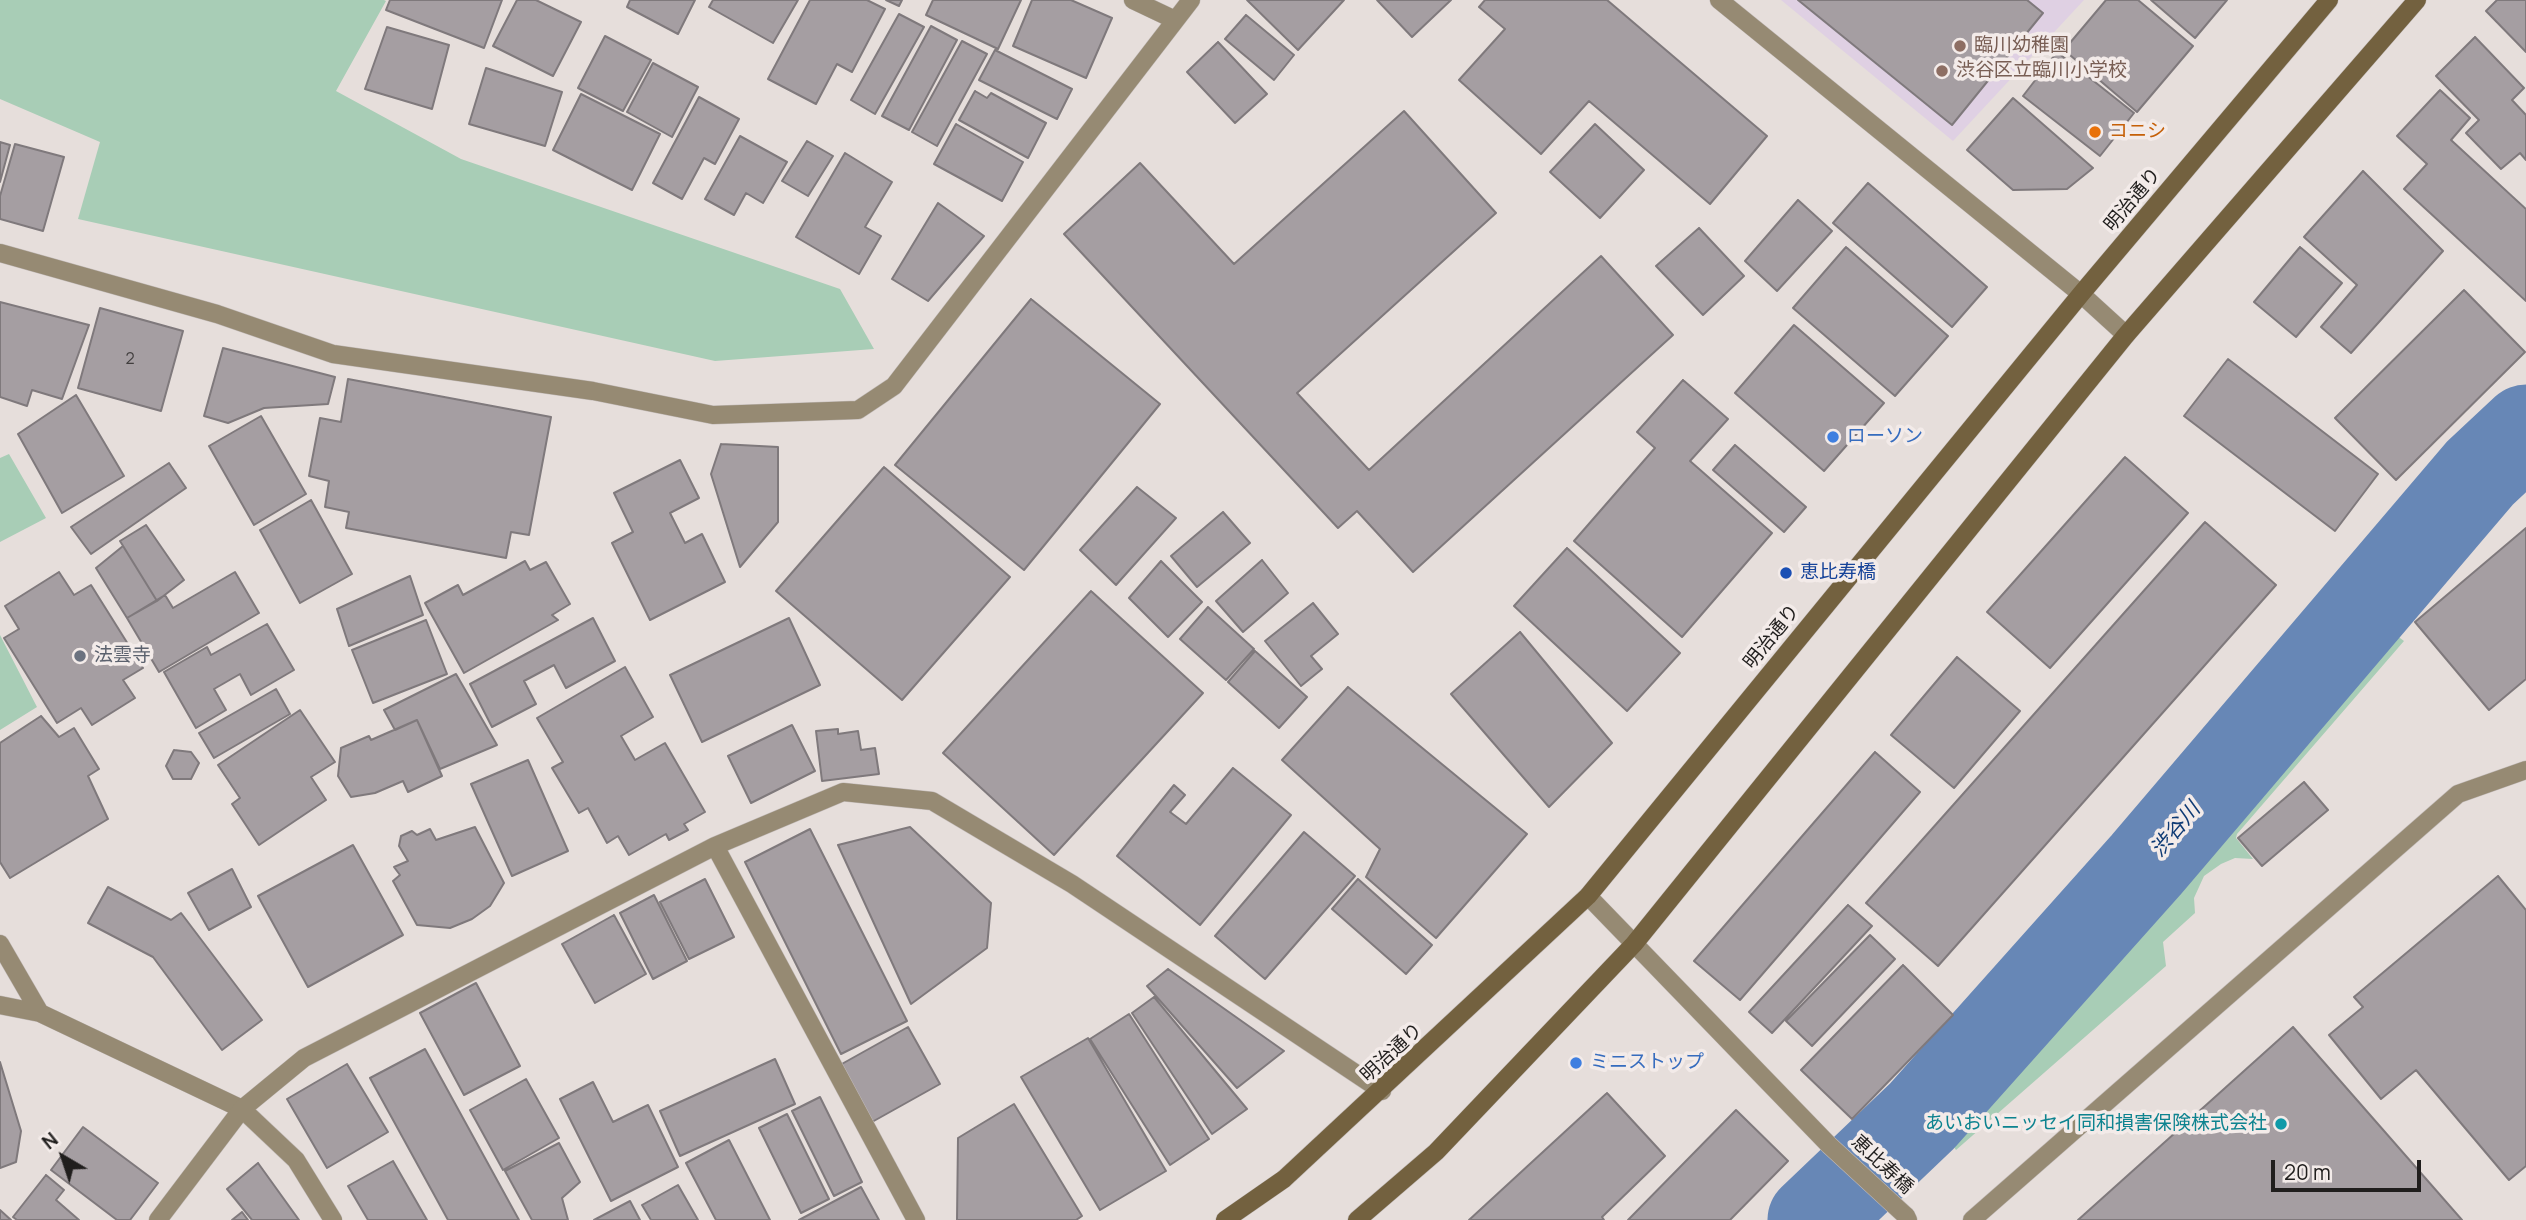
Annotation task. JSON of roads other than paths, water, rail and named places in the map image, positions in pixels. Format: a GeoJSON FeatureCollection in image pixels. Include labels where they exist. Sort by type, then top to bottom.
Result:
{"type":"FeatureCollection","features":[{"type":"Feature","properties":{"kind":"main road","name":"明治通り"},"geometry":{"type":"LineString","coordinates":[[1225,1220],[1284,1179],[1382,1091],[1588,896],[2081,294],[2329,0]]}},
{"type":"Feature","properties":{"kind":"main road"},"geometry":{"type":"LineString","coordinates":[[1357,1220],[1436,1152],[1634,944],[2126,335],[2417,0]]}},
{"type":"Feature","properties":{"kind":"street"},"geometry":{"type":"LineString","coordinates":[[1133,0],[1173,19]]}},
{"type":"Feature","properties":{"kind":"street"},"geometry":{"type":"LineString","coordinates":[[0,253],[217,314],[333,354],[593,391],[713,415],[858,410],[894,386],[1173,19],[1191,0]]}},
{"type":"Feature","properties":{"kind":"street"},"geometry":{"type":"LineString","coordinates":[[1719,0],[2081,294],[2126,335]]}},
{"type":"Feature","properties":{"kind":"street"},"geometry":{"type":"LineString","coordinates":[[1972,1220],[2458,794],[2526,770]]}},
{"type":"Feature","properties":{"kind":"street"},"geometry":{"type":"LineString","coordinates":[[158,1220],[242,1109],[304,1058],[715,846],[843,792],[932,801],[1072,884],[1382,1091]]}},
{"type":"Feature","properties":{"kind":"street"},"geometry":{"type":"LineString","coordinates":[[715,846],[916,1220]]}},
{"type":"Feature","properties":{"kind":"street","name":"恵比寿橋"},"geometry":{"type":"LineString","coordinates":[[1588,896],[1829,1145],[1907,1218]]}},
{"type":"Feature","properties":{"kind":"street"},"geometry":{"type":"LineString","coordinates":[[0,944],[40,1013]]}},
{"type":"Feature","properties":{"kind":"street"},"geometry":{"type":"LineString","coordinates":[[0,1005],[40,1013],[242,1109],[296,1160],[333,1220]]}},
{"type":"Feature","properties":{"kind":"waterway","name":"渋谷川"},"geometry":{"type":"LineString","coordinates":[[1813,1220],[1922,1116],[2146,865],[2480,473],[2526,430]]}},
{"type":"Feature","properties":{"kind":"place","name":"臨川幼稚園"},"geometry":{"type":"Point","coordinates":[1960,46]}},
{"type":"Feature","properties":{"kind":"place","name":"渋谷区立臨川小学校"},"geometry":{"type":"Point","coordinates":[1942,71]}},
{"type":"Feature","properties":{"kind":"place","name":"コニシ"},"geometry":{"type":"Point","coordinates":[2095,132]}},
{"type":"Feature","properties":{"kind":"place","name":"ローソン"},"geometry":{"type":"Point","coordinates":[1833,437]}},
{"type":"Feature","properties":{"kind":"place","name":"恵比寿橋"},"geometry":{"type":"Point","coordinates":[1786,573]}},
{"type":"Feature","properties":{"kind":"place","name":"法雲寺"},"geometry":{"type":"Point","coordinates":[80,656]}},
{"type":"Feature","properties":{"kind":"place","name":"ミニストップ"},"geometry":{"type":"Point","coordinates":[1576,1063]}},
{"type":"Feature","properties":{"kind":"place","name":"あいおいニッセイ同和損害保険株式会社"},"geometry":{"type":"Point","coordinates":[2281,1124]}}]}
